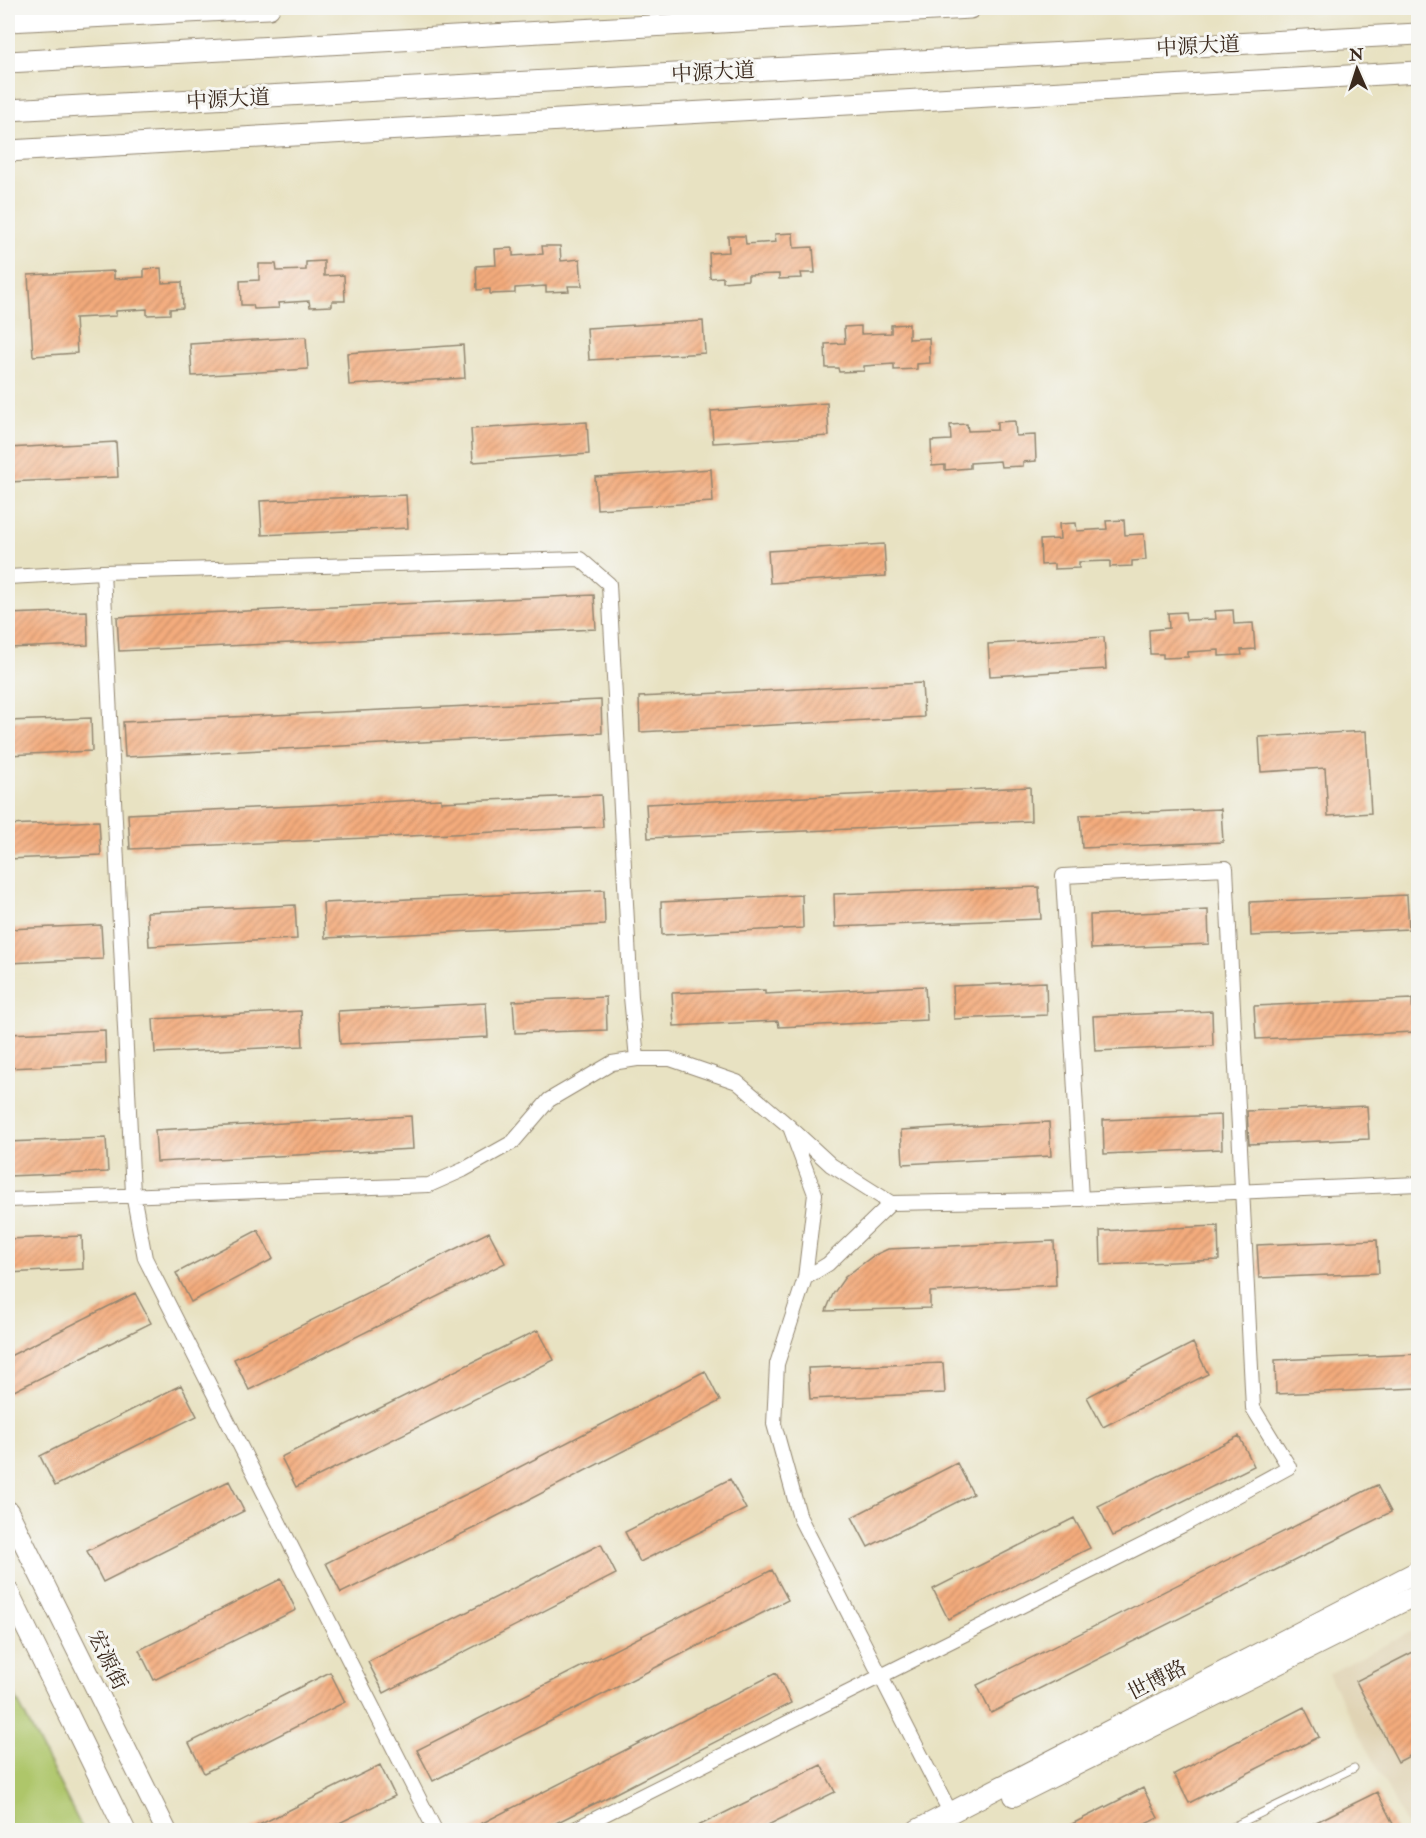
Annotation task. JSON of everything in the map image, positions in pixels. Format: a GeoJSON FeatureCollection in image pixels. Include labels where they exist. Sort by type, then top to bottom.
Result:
{"type":"FeatureCollection","features":[{"type":"Feature","properties":{"kind":"main road"},"geometry":{"type":"LineString","coordinates":[[8,21],[269,8]]}},
{"type":"Feature","properties":{"kind":"main road"},"geometry":{"type":"LineString","coordinates":[[8,62],[970,8]]}},
{"type":"Feature","properties":{"kind":"main road","name":"中源大道"},"geometry":{"type":"LineString","coordinates":[[8,110],[1419,34]]}},
{"type":"Feature","properties":{"kind":"main road"},"geometry":{"type":"LineString","coordinates":[[8,151],[1419,72]]}},
{"type":"Feature","properties":{"kind":"main road","name":"宏源街"},"geometry":{"type":"LineString","coordinates":[[8,1511],[166,1830]]}},
{"type":"Feature","properties":{"kind":"main road","name":"世博路"},"geometry":{"type":"LineString","coordinates":[[947,1822],[1419,1571]]}},
{"type":"Feature","properties":{"kind":"main road"},"geometry":{"type":"LineString","coordinates":[[8,1591],[125,1830]]}},
{"type":"Feature","properties":{"kind":"main road","name":"世博路"},"geometry":{"type":"LineString","coordinates":[[917,1830],[947,1822],[1419,1594]]}},
{"type":"Feature","properties":{"kind":"street"},"geometry":{"type":"LineString","coordinates":[[8,577],[103,572],[580,559],[609,584],[630,985],[637,1059]]}},
{"type":"Feature","properties":{"kind":"street"},"geometry":{"type":"LineString","coordinates":[[103,572],[133,1194],[145,1258],[435,1830]]}},
{"type":"Feature","properties":{"kind":"street"},"geometry":{"type":"LineString","coordinates":[[573,1830],[1185,1524],[1288,1467],[1253,1408],[1240,1191],[1226,868],[1063,876],[1082,1199]]}},
{"type":"Feature","properties":{"kind":"street"},"geometry":{"type":"LineString","coordinates":[[8,1200],[429,1185],[464,1170],[513,1142],[549,1100],[612,1063],[637,1059],[670,1059],[737,1083],[831,1165],[891,1203],[1082,1199],[1419,1184]]}},
{"type":"Feature","properties":{"kind":"street"},"geometry":{"type":"LineString","coordinates":[[790,1127],[815,1194],[805,1278],[777,1365],[774,1424],[800,1518],[882,1675],[947,1822]]}},
{"type":"Feature","properties":{"kind":"street"},"geometry":{"type":"LineString","coordinates":[[805,1278],[828,1264],[891,1203]]}},
{"type":"Feature","properties":{"kind":"lane"},"geometry":{"type":"LineString","coordinates":[[1226,1830],[1354,1768]]}},
{"type":"Feature","properties":{"kind":"shaded area"},"geometry":{"type":"Polygon","coordinates":[[[1418,1628],[1418,1830],[1409,1830],[1328,1674],[1418,1628]]]}},
{"type":"Feature","properties":{"kind":"green space"},"geometry":{"type":"Polygon","coordinates":[[[8,1682],[83,1830],[8,1830],[8,1682]]]}},
{"type":"Feature","properties":{"kind":"building"},"geometry":{"type":"Polygon","coordinates":[[[793,233],[794,248],[813,247],[815,273],[801,273],[802,278],[779,279],[779,274],[748,275],[748,280],[723,282],[723,277],[710,278],[709,253],[729,252],[728,236],[745,236],[746,244],[776,242],[775,234],[793,233]]]}},
{"type":"Feature","properties":{"kind":"building"},"geometry":{"type":"Polygon","coordinates":[[[542,246],[560,246],[561,261],[580,259],[582,286],[568,286],[569,291],[546,292],[546,286],[515,288],[515,293],[490,294],[490,289],[477,290],[476,266],[496,265],[495,249],[513,248],[513,256],[543,254],[542,246]]]}},
{"type":"Feature","properties":{"kind":"building"},"geometry":{"type":"Polygon","coordinates":[[[324,261],[324,276],[344,275],[345,301],[332,301],[332,306],[310,307],[309,301],[278,303],[279,308],[254,309],[253,305],[241,305],[240,281],[259,280],[259,264],[276,264],[277,271],[306,270],[306,262],[324,261]]]}},
{"type":"Feature","properties":{"kind":"building"},"geometry":{"type":"Polygon","coordinates":[[[161,268],[162,283],[182,282],[183,308],[170,309],[170,314],[147,315],[147,309],[116,311],[116,316],[75,318],[77,353],[33,356],[28,275],[114,271],[114,279],[144,277],[144,269],[161,268]]]}},
{"type":"Feature","properties":{"kind":"building"},"geometry":{"type":"Polygon","coordinates":[[[703,321],[705,353],[589,360],[587,328],[703,321]]]}},
{"type":"Feature","properties":{"kind":"building"},"geometry":{"type":"Polygon","coordinates":[[[909,324],[909,339],[929,338],[930,363],[917,364],[917,369],[894,370],[894,364],[864,366],[864,371],[839,372],[838,368],[826,368],[825,344],[845,343],[844,327],[861,326],[861,334],[891,333],[891,325],[909,324]]]}},
{"type":"Feature","properties":{"kind":"building"},"geometry":{"type":"Polygon","coordinates":[[[306,337],[308,369],[192,376],[190,344],[306,337]]]}},
{"type":"Feature","properties":{"kind":"building"},"geometry":{"type":"Polygon","coordinates":[[[463,345],[465,378],[349,385],[347,353],[463,345]]]}},
{"type":"Feature","properties":{"kind":"building"},"geometry":{"type":"Polygon","coordinates":[[[827,403],[829,436],[713,443],[711,411],[827,403]]]}},
{"type":"Feature","properties":{"kind":"building"},"geometry":{"type":"Polygon","coordinates":[[[1015,421],[1016,436],[1035,435],[1036,461],[1023,462],[1023,466],[1001,467],[1000,461],[970,463],[970,468],[945,470],[945,465],[932,466],[931,441],[951,440],[950,425],[967,424],[968,431],[997,430],[997,422],[1015,421]]]}},
{"type":"Feature","properties":{"kind":"building"},"geometry":{"type":"Polygon","coordinates":[[[587,422],[589,454],[473,462],[471,429],[587,422]]]}},
{"type":"Feature","properties":{"kind":"building"},"geometry":{"type":"Polygon","coordinates":[[[116,442],[118,477],[8,482],[8,448],[116,442]]]}},
{"type":"Feature","properties":{"kind":"building"},"geometry":{"type":"Polygon","coordinates":[[[711,469],[713,502],[597,509],[595,477],[711,469]]]}},
{"type":"Feature","properties":{"kind":"building"},"geometry":{"type":"Polygon","coordinates":[[[406,495],[408,528],[262,535],[260,501],[406,495]]]}},
{"type":"Feature","properties":{"kind":"building"},"geometry":{"type":"Polygon","coordinates":[[[1124,520],[1125,535],[1144,534],[1146,560],[1132,561],[1132,566],[1110,567],[1110,561],[1079,562],[1079,568],[1054,569],[1054,564],[1041,565],[1040,540],[1060,539],[1059,524],[1076,523],[1077,531],[1107,529],[1106,521],[1124,520]]]}},
{"type":"Feature","properties":{"kind":"building"},"geometry":{"type":"Polygon","coordinates":[[[884,544],[886,576],[770,583],[768,551],[884,544]]]}},
{"type":"Feature","properties":{"kind":"building"},"geometry":{"type":"Polygon","coordinates":[[[594,595],[596,629],[119,651],[117,617],[594,595]]]}},
{"type":"Feature","properties":{"kind":"building"},"geometry":{"type":"Polygon","coordinates":[[[1233,610],[1234,624],[1253,623],[1255,649],[1241,650],[1242,655],[1219,656],[1219,650],[1188,652],[1188,657],[1163,658],[1163,654],[1150,654],[1149,630],[1169,628],[1168,613],[1185,612],[1186,620],[1216,619],[1215,611],[1233,610]]]}},
{"type":"Feature","properties":{"kind":"building"},"geometry":{"type":"Polygon","coordinates":[[[87,611],[88,645],[8,648],[8,614],[87,611]]]}},
{"type":"Feature","properties":{"kind":"building"},"geometry":{"type":"Polygon","coordinates":[[[1104,637],[1106,669],[990,676],[988,644],[1104,637]]]}},
{"type":"Feature","properties":{"kind":"building"},"geometry":{"type":"Polygon","coordinates":[[[922,683],[924,717],[640,732],[639,697],[922,683]]]}},
{"type":"Feature","properties":{"kind":"building"},"geometry":{"type":"Polygon","coordinates":[[[601,700],[602,733],[125,757],[123,722],[601,700]]]}},
{"type":"Feature","properties":{"kind":"building"},"geometry":{"type":"Polygon","coordinates":[[[91,718],[92,751],[8,755],[8,721],[91,718]]]}},
{"type":"Feature","properties":{"kind":"building"},"geometry":{"type":"Polygon","coordinates":[[[1366,731],[1371,813],[1328,816],[1325,768],[1261,772],[1259,737],[1366,731]]]}},
{"type":"Feature","properties":{"kind":"building"},"geometry":{"type":"Polygon","coordinates":[[[1030,787],[1031,821],[648,838],[646,804],[1030,787]]]}},
{"type":"Feature","properties":{"kind":"building"},"geometry":{"type":"Polygon","coordinates":[[[601,795],[603,827],[130,849],[128,814],[441,799],[441,802],[601,795]]]}},
{"type":"Feature","properties":{"kind":"building"},"geometry":{"type":"Polygon","coordinates":[[[1221,809],[1223,842],[1082,848],[1080,815],[1221,809]]]}},
{"type":"Feature","properties":{"kind":"building"},"geometry":{"type":"Polygon","coordinates":[[[99,821],[101,855],[8,859],[8,825],[99,821]]]}},
{"type":"Feature","properties":{"kind":"building"},"geometry":{"type":"Polygon","coordinates":[[[1039,887],[1041,919],[835,927],[834,894],[1039,887]]]}},
{"type":"Feature","properties":{"kind":"building"},"geometry":{"type":"Polygon","coordinates":[[[604,890],[605,925],[325,938],[323,903],[604,890]]]}},
{"type":"Feature","properties":{"kind":"building"},"geometry":{"type":"Polygon","coordinates":[[[802,895],[803,928],[662,935],[661,902],[802,895]]]}},
{"type":"Feature","properties":{"kind":"building"},"geometry":{"type":"Polygon","coordinates":[[[1407,895],[1409,929],[1251,936],[1250,902],[1407,895]]]}},
{"type":"Feature","properties":{"kind":"building"},"geometry":{"type":"Polygon","coordinates":[[[295,905],[297,939],[149,946],[147,912],[295,905]]]}},
{"type":"Feature","properties":{"kind":"building"},"geometry":{"type":"Polygon","coordinates":[[[1208,910],[1209,944],[1091,949],[1090,915],[1208,910]]]}},
{"type":"Feature","properties":{"kind":"building"},"geometry":{"type":"Polygon","coordinates":[[[101,925],[103,959],[8,963],[8,929],[101,925]]]}},
{"type":"Feature","properties":{"kind":"building"},"geometry":{"type":"Polygon","coordinates":[[[1046,982],[1047,1015],[954,1019],[953,986],[1046,982]]]}},
{"type":"Feature","properties":{"kind":"building"},"geometry":{"type":"Polygon","coordinates":[[[925,986],[927,1020],[779,1027],[778,1021],[674,1026],[672,993],[765,990],[765,994],[925,986]]]}},
{"type":"Feature","properties":{"kind":"building"},"geometry":{"type":"Polygon","coordinates":[[[606,997],[607,1030],[515,1033],[513,1001],[606,997]]]}},
{"type":"Feature","properties":{"kind":"building"},"geometry":{"type":"Polygon","coordinates":[[[1412,999],[1414,1032],[1256,1039],[1254,1006],[1412,999]]]}},
{"type":"Feature","properties":{"kind":"building"},"geometry":{"type":"Polygon","coordinates":[[[486,1003],[488,1037],[340,1044],[338,1011],[486,1003]]]}},
{"type":"Feature","properties":{"kind":"building"},"geometry":{"type":"Polygon","coordinates":[[[301,1011],[303,1046],[155,1053],[153,1019],[301,1011]]]}},
{"type":"Feature","properties":{"kind":"building"},"geometry":{"type":"Polygon","coordinates":[[[1212,1011],[1213,1046],[1095,1051],[1093,1016],[1212,1011]]]}},
{"type":"Feature","properties":{"kind":"building"},"geometry":{"type":"Polygon","coordinates":[[[105,1030],[106,1064],[8,1068],[8,1034],[105,1030]]]}},
{"type":"Feature","properties":{"kind":"building"},"geometry":{"type":"Polygon","coordinates":[[[1367,1106],[1369,1139],[1249,1144],[1247,1111],[1367,1106]]]}},
{"type":"Feature","properties":{"kind":"building"},"geometry":{"type":"Polygon","coordinates":[[[1221,1115],[1222,1149],[1104,1154],[1103,1120],[1221,1115]]]}},
{"type":"Feature","properties":{"kind":"building"},"geometry":{"type":"Polygon","coordinates":[[[411,1116],[413,1149],[157,1162],[155,1130],[411,1116]]]}},
{"type":"Feature","properties":{"kind":"building"},"geometry":{"type":"Polygon","coordinates":[[[1049,1122],[1051,1156],[903,1164],[901,1130],[1049,1122]]]}},
{"type":"Feature","properties":{"kind":"building"},"geometry":{"type":"Polygon","coordinates":[[[106,1138],[108,1172],[8,1176],[8,1142],[106,1138]]]}},
{"type":"Feature","properties":{"kind":"building"},"geometry":{"type":"Polygon","coordinates":[[[1218,1226],[1219,1260],[1101,1265],[1100,1231],[1218,1226]]]}},
{"type":"Feature","properties":{"kind":"building"},"geometry":{"type":"Polygon","coordinates":[[[258,1230],[273,1259],[191,1302],[176,1273],[258,1230]]]}},
{"type":"Feature","properties":{"kind":"building"},"geometry":{"type":"Polygon","coordinates":[[[489,1232],[505,1263],[249,1390],[234,1359],[489,1232]]]}},
{"type":"Feature","properties":{"kind":"building"},"geometry":{"type":"Polygon","coordinates":[[[82,1236],[83,1269],[8,1273],[8,1239],[82,1236]]]}},
{"type":"Feature","properties":{"kind":"building"},"geometry":{"type":"Polygon","coordinates":[[[1377,1240],[1379,1273],[1259,1278],[1257,1245],[1377,1240]]]}},
{"type":"Feature","properties":{"kind":"building"},"geometry":{"type":"Polygon","coordinates":[[[1054,1241],[1056,1285],[930,1292],[930,1308],[826,1311],[833,1294],[845,1277],[873,1256],[888,1249],[1054,1241]]]}},
{"type":"Feature","properties":{"kind":"building"},"geometry":{"type":"Polygon","coordinates":[[[135,1293],[151,1323],[8,1394],[8,1357],[135,1293]]]}},
{"type":"Feature","properties":{"kind":"building"},"geometry":{"type":"Polygon","coordinates":[[[538,1330],[554,1360],[296,1487],[281,1457],[538,1330]]]}},
{"type":"Feature","properties":{"kind":"building"},"geometry":{"type":"Polygon","coordinates":[[[1193,1343],[1208,1374],[1103,1427],[1087,1397],[1193,1343]]]}},
{"type":"Feature","properties":{"kind":"building"},"geometry":{"type":"Polygon","coordinates":[[[1419,1354],[1419,1388],[1276,1394],[1275,1360],[1419,1354]]]}},
{"type":"Feature","properties":{"kind":"building"},"geometry":{"type":"Polygon","coordinates":[[[943,1363],[945,1393],[810,1399],[808,1368],[943,1363]]]}},
{"type":"Feature","properties":{"kind":"building"},"geometry":{"type":"Polygon","coordinates":[[[705,1371],[720,1401],[474,1528],[341,1593],[326,1563],[479,1488],[705,1371]]]}},
{"type":"Feature","properties":{"kind":"building"},"geometry":{"type":"Polygon","coordinates":[[[181,1385],[197,1416],[55,1486],[40,1456],[181,1385]]]}},
{"type":"Feature","properties":{"kind":"building"},"geometry":{"type":"Polygon","coordinates":[[[1239,1436],[1254,1466],[1113,1536],[1098,1506],[1239,1436]]]}},
{"type":"Feature","properties":{"kind":"building"},"geometry":{"type":"Polygon","coordinates":[[[957,1463],[973,1494],[868,1547],[852,1517],[957,1463]]]}},
{"type":"Feature","properties":{"kind":"building"},"geometry":{"type":"Polygon","coordinates":[[[730,1479],[746,1509],[640,1562],[625,1532],[730,1479]]]}},
{"type":"Feature","properties":{"kind":"building"},"geometry":{"type":"Polygon","coordinates":[[[229,1481],[244,1511],[103,1582],[87,1551],[229,1481]]]}},
{"type":"Feature","properties":{"kind":"building"},"geometry":{"type":"Polygon","coordinates":[[[1377,1485],[1391,1512],[991,1713],[977,1685],[1377,1485]]]}},
{"type":"Feature","properties":{"kind":"building"},"geometry":{"type":"Polygon","coordinates":[[[1074,1518],[1090,1548],[948,1619],[933,1589],[1074,1518]]]}},
{"type":"Feature","properties":{"kind":"building"},"geometry":{"type":"Polygon","coordinates":[[[601,1544],[616,1574],[384,1693],[368,1662],[601,1544]]]}},
{"type":"Feature","properties":{"kind":"building"},"geometry":{"type":"Polygon","coordinates":[[[772,1570],[788,1600],[433,1781],[417,1750],[772,1570]]]}},
{"type":"Feature","properties":{"kind":"building"},"geometry":{"type":"Polygon","coordinates":[[[281,1579],[296,1610],[154,1680],[139,1650],[281,1579]]]}},
{"type":"Feature","properties":{"kind":"building"},"geometry":{"type":"Polygon","coordinates":[[[1419,1649],[1419,1751],[1398,1762],[1356,1681],[1419,1649]]]}},
{"type":"Feature","properties":{"kind":"building"},"geometry":{"type":"Polygon","coordinates":[[[330,1672],[345,1702],[204,1773],[189,1743],[330,1672]]]}},
{"type":"Feature","properties":{"kind":"building"},"geometry":{"type":"Polygon","coordinates":[[[776,1673],[791,1703],[612,1795],[542,1830],[469,1830],[776,1673]]]}},
{"type":"Feature","properties":{"kind":"building"},"geometry":{"type":"Polygon","coordinates":[[[1304,1707],[1319,1737],[1189,1803],[1174,1774],[1304,1707]]]}},
{"type":"Feature","properties":{"kind":"building"},"geometry":{"type":"Polygon","coordinates":[[[380,1765],[395,1796],[325,1830],[249,1830],[380,1765]]]}},
{"type":"Feature","properties":{"kind":"building"},"geometry":{"type":"Polygon","coordinates":[[[821,1765],[835,1792],[758,1830],[690,1830],[821,1765]]]}},
{"type":"Feature","properties":{"kind":"building"},"geometry":{"type":"Polygon","coordinates":[[[1143,1788],[1158,1818],[1133,1830],[1060,1830],[1143,1788]]]}},
{"type":"Feature","properties":{"kind":"building"},"geometry":{"type":"Polygon","coordinates":[[[1377,1792],[1396,1830],[1300,1830],[1377,1792]]]}}]}
